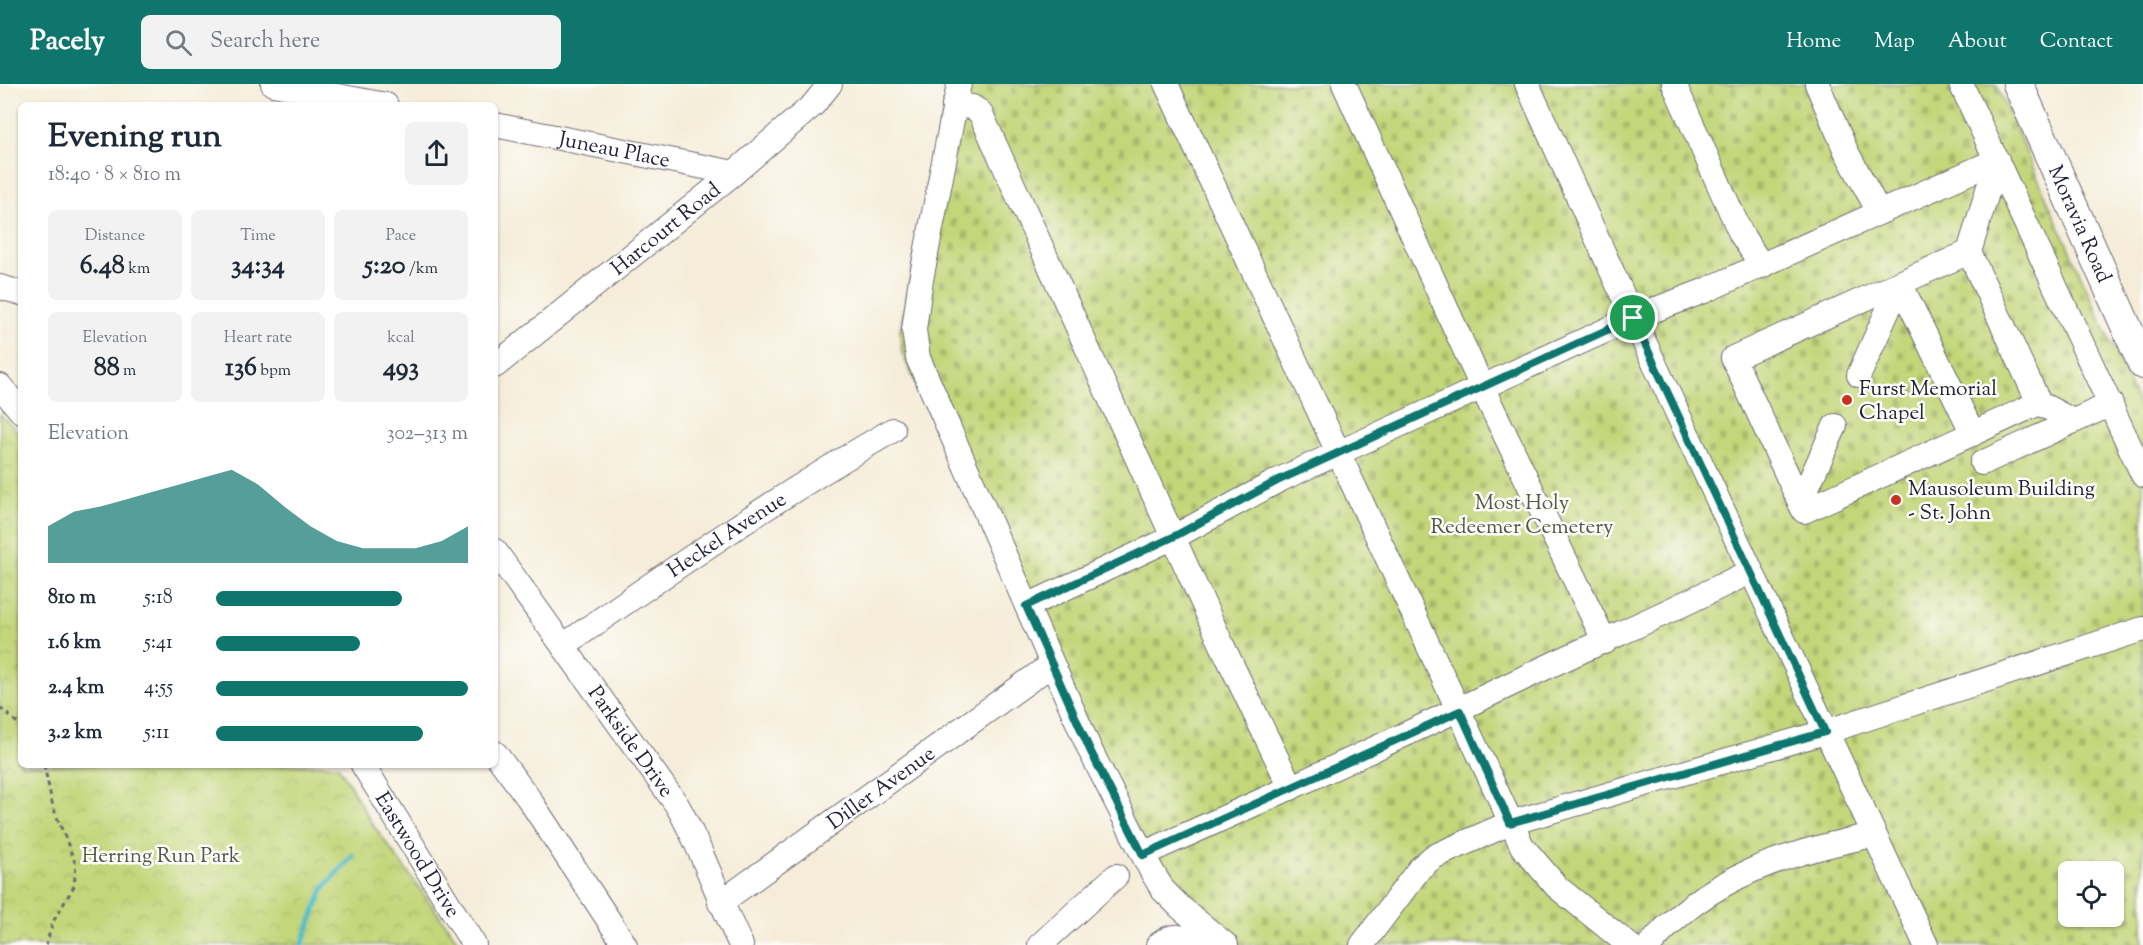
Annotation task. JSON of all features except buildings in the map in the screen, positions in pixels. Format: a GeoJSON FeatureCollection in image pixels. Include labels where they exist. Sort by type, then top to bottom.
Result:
{"type":"FeatureCollection","features":[{"type":"Feature","properties":{"kind":"main road","name":"Moravia Road"},"geometry":{"type":"LineString","coordinates":[[2018,84],[2143,364]]}},
{"type":"Feature","properties":{"kind":"street"},"geometry":{"type":"LineString","coordinates":[[273,84],[302,93],[365,102]]}},
{"type":"Feature","properties":{"kind":"street","name":"Harcourt Road"},"geometry":{"type":"LineString","coordinates":[[498,364],[734,173],[813,105],[830,84]]}},
{"type":"Feature","properties":{"kind":"street"},"geometry":{"type":"LineString","coordinates":[[1166,84],[1522,846],[1557,886],[1629,945]]}},
{"type":"Feature","properties":{"kind":"street"},"geometry":{"type":"LineString","coordinates":[[1344,84],[1482,387],[1605,642]]}},
{"type":"Feature","properties":{"kind":"street"},"geometry":{"type":"LineString","coordinates":[[1527,84],[1633,318],[1926,945]]}},
{"type":"Feature","properties":{"kind":"street"},"geometry":{"type":"LineString","coordinates":[[1674,84],[1741,234],[1761,266]]}},
{"type":"Feature","properties":{"kind":"street"},"geometry":{"type":"LineString","coordinates":[[1817,84],[1846,152],[1879,212]]}},
{"type":"Feature","properties":{"kind":"street"},"geometry":{"type":"LineString","coordinates":[[1961,84],[2143,475]]}},
{"type":"Feature","properties":{"kind":"street"},"geometry":{"type":"LineString","coordinates":[[1226,945],[1163,890],[1143,855],[1090,750],[918,358],[915,345],[920,285],[957,95],[980,112],[1173,537],[1291,788]]}},
{"type":"Feature","properties":{"kind":"street","name":"Juneau Place"},"geometry":{"type":"LineString","coordinates":[[498,127],[734,173]]}},
{"type":"Feature","properties":{"kind":"street"},"geometry":{"type":"LineString","coordinates":[[1026,606],[1173,537],[1279,480],[1633,318],[1704,291],[1997,160]]}},
{"type":"Feature","properties":{"kind":"street"},"geometry":{"type":"LineString","coordinates":[[1997,160],[1969,252],[2039,403],[2073,421]]}},
{"type":"Feature","properties":{"kind":"street"},"geometry":{"type":"LineString","coordinates":[[1969,252],[1733,358],[1800,503],[1804,511],[2039,403]]}},
{"type":"Feature","properties":{"kind":"street"},"geometry":{"type":"LineString","coordinates":[[1859,375],[1900,283]]}},
{"type":"Feature","properties":{"kind":"street"},"geometry":{"type":"LineString","coordinates":[[1900,283],[1973,434]]}},
{"type":"Feature","properties":{"kind":"street"},"geometry":{"type":"LineString","coordinates":[[0,287],[18,292]]}},
{"type":"Feature","properties":{"kind":"street"},"geometry":{"type":"LineString","coordinates":[[0,386],[18,407]]}},
{"type":"Feature","properties":{"kind":"street"},"geometry":{"type":"LineString","coordinates":[[1982,463],[2111,404]]}},
{"type":"Feature","properties":{"kind":"street"},"geometry":{"type":"LineString","coordinates":[[1800,503],[1835,426]]}},
{"type":"Feature","properties":{"kind":"street","name":"Heckel Avenue"},"geometry":{"type":"LineString","coordinates":[[563,646],[706,546],[816,474],[893,430]]}},
{"type":"Feature","properties":{"kind":"street","name":"Parkside Drive"},"geometry":{"type":"LineString","coordinates":[[498,555],[677,805],[691,828],[720,903],[741,945]]}},
{"type":"Feature","properties":{"kind":"street"},"geometry":{"type":"LineString","coordinates":[[1143,855],[1460,711],[1671,612],[1751,571]]}},
{"type":"Feature","properties":{"kind":"street"},"geometry":{"type":"LineString","coordinates":[[1362,945],[1420,868],[1433,857],[1510,823],[1825,732],[2143,629]]}},
{"type":"Feature","properties":{"kind":"street","name":"Diller Avenue"},"geometry":{"type":"LineString","coordinates":[[720,903],[1041,672]]}},
{"type":"Feature","properties":{"kind":"street"},"geometry":{"type":"LineString","coordinates":[[498,757],[529,799],[625,945]]}},
{"type":"Feature","properties":{"kind":"street","name":"Eastwood Drive"},"geometry":{"type":"LineString","coordinates":[[365,768],[474,945]]}},
{"type":"Feature","properties":{"kind":"street"},"geometry":{"type":"LineString","coordinates":[[1650,945],[1672,922],[1709,892],[1745,871],[1810,848],[1874,835]]}},
{"type":"Feature","properties":{"kind":"street"},"geometry":{"type":"LineString","coordinates":[[1040,945],[1116,876]]}},
{"type":"Feature","properties":{"kind":"street"},"geometry":{"type":"LineString","coordinates":[[1158,945],[1172,936],[1181,936],[1197,945]]}},
{"type":"Feature","properties":{"kind":"path"},"geometry":{"type":"LineString","coordinates":[[0,708],[18,723]]}},
{"type":"Feature","properties":{"kind":"path"},"geometry":{"type":"LineString","coordinates":[[45,768],[53,807],[76,865],[74,886],[53,922],[46,945]]}},
{"type":"Feature","properties":{"kind":"green space","name":"Most Holy Redeemer Cemetery"},"geometry":{"type":"Polygon","coordinates":[[[949,84],[1996,84],[2143,416],[2143,945],[1209,945],[1191,930],[1008,582],[902,353],[900,331],[949,84]]]}},
{"type":"Feature","properties":{"kind":"green space","name":"Herring Run Park"},"geometry":{"type":"Polygon","coordinates":[[[0,414],[18,432],[18,768],[340,768],[371,822],[461,945],[0,945],[0,414]]]}},
{"type":"Feature","properties":{"kind":"waterway"},"geometry":{"type":"LineString","coordinates":[[302,945],[323,889],[353,855]]}},
{"type":"Feature","properties":{"kind":"place","name":"Furst Memorial Chapel"},"geometry":{"type":"Point","coordinates":[1847,400]}},
{"type":"Feature","properties":{"kind":"place","name":"Mausoleum Building - St. John"},"geometry":{"type":"Point","coordinates":[1896,500]}},
{"type":"Feature","properties":{"kind":"route"},"geometry":{"type":"LineString","coordinates":[[1633,318],[1825,732],[1510,823],[1460,711],[1143,855],[1090,750],[1026,606],[1173,537],[1279,480],[1633,318]]}}]}
